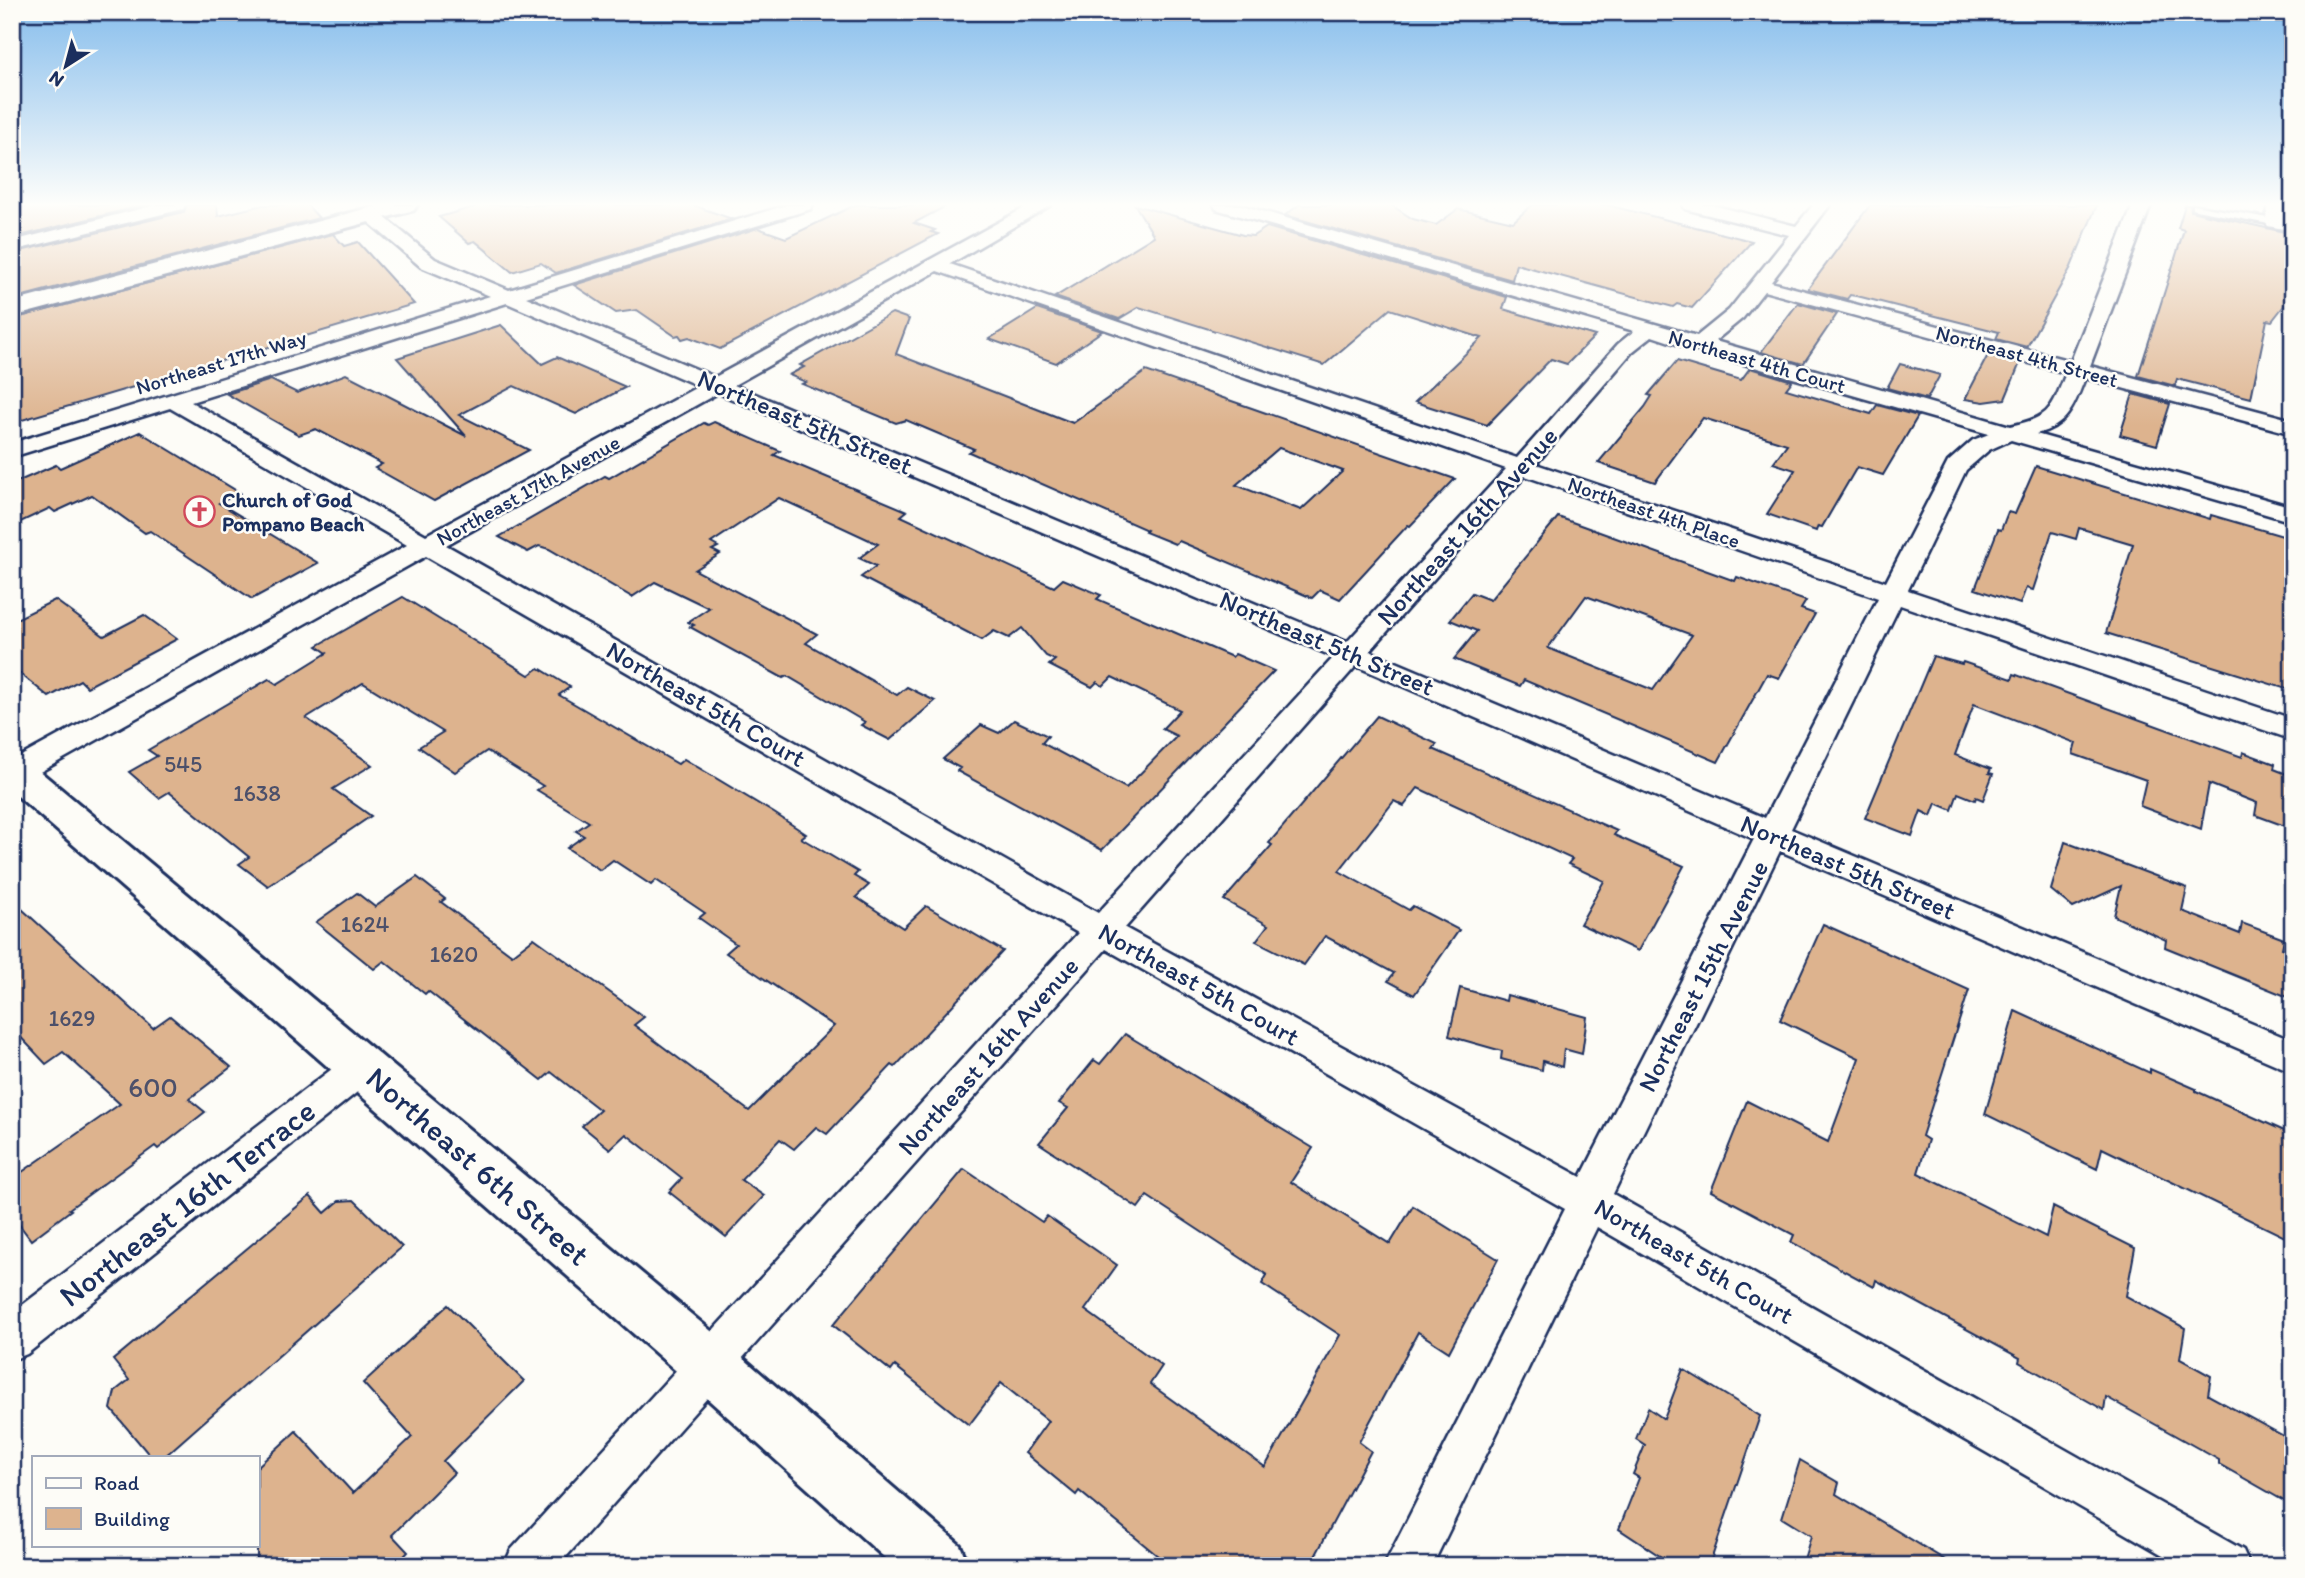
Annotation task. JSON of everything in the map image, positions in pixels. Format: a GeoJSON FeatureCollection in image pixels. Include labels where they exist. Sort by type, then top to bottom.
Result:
{"type":"FeatureCollection","features":[{"type":"Feature","properties":{"kind":"street"},"geometry":{"type":"LineString","coordinates":[[12,310],[131,279]]}},
{"type":"Feature","properties":{"kind":"street","name":"Northeast 5th Street"},"geometry":{"type":"LineString","coordinates":[[466,279],[2293,1057]]}},
{"type":"Feature","properties":{"kind":"street","name":"Northeast 17th Way"},"geometry":{"type":"LineString","coordinates":[[12,450],[570,279]]}},
{"type":"Feature","properties":{"kind":"street","name":"Northeast 17th Avenue"},"geometry":{"type":"LineString","coordinates":[[13,772],[911,279]]}},
{"type":"Feature","properties":{"kind":"street","name":"Northeast 4th Place"},"geometry":{"type":"LineString","coordinates":[[976,279],[2293,730]]}},
{"type":"Feature","properties":{"kind":"street","name":"Northeast 4th Court"},"geometry":{"type":"LineString","coordinates":[[1472,279],[2293,515]]}},
{"type":"Feature","properties":{"kind":"street"},"geometry":{"type":"LineString","coordinates":[[1698,345],[1736,314],[1765,279]]}},
{"type":"Feature","properties":{"kind":"street","name":"Northeast 15th Avenue"},"geometry":{"type":"LineString","coordinates":[[1407,1566],[1956,467],[1980,445],[2010,433],[2045,425],[2063,408],[2113,279]]}},
{"type":"Feature","properties":{"kind":"street","name":"Northeast 4th Street"},"geometry":{"type":"LineString","coordinates":[[1760,285],[2293,427]]}},
{"type":"Feature","properties":{"kind":"street","name":"Northeast 16th Avenue"},"geometry":{"type":"LineString","coordinates":[[527,1566],[1521,467],[1625,348],[1647,330]]}},
{"type":"Feature","properties":{"kind":"street","name":"Northeast 5th Court"},"geometry":{"type":"LineString","coordinates":[[172,400],[1102,930],[1590,1202],[2227,1566]]}},
{"type":"Feature","properties":{"kind":"street","name":"Northeast 6th Street"},"geometry":{"type":"LineString","coordinates":[[13,772],[709,1364],[939,1566]]}},
{"type":"Feature","properties":{"kind":"street","name":"Northeast 16th Terrace"},"geometry":{"type":"LineString","coordinates":[[12,1339],[362,1067]]}},
{"type":"Feature","properties":{"kind":"building"},"geometry":{"type":"Polygon","coordinates":[[[12,279],[89,279],[12,299],[12,279]]]}},
{"type":"Feature","properties":{"kind":"building"},"geometry":{"type":"Polygon","coordinates":[[[164,279],[391,279],[414,304],[12,423],[12,319],[164,279]]]}},
{"type":"Feature","properties":{"kind":"building"},"geometry":{"type":"Polygon","coordinates":[[[595,279],[853,279],[720,349],[689,337],[682,339],[679,335],[675,336],[637,310],[616,313],[574,285],[595,279]]]}},
{"type":"Feature","properties":{"kind":"building"},"geometry":{"type":"Polygon","coordinates":[[[1085,279],[1444,279],[1507,297],[1503,309],[1595,336],[1567,364],[1551,359],[1487,425],[1415,402],[1482,338],[1390,309],[1324,365],[1139,307],[1119,319],[1055,297],[1085,279]]]}},
{"type":"Feature","properties":{"kind":"building"},"geometry":{"type":"Polygon","coordinates":[[[1569,279],[1718,279],[1692,308],[1677,304],[1673,307],[1569,279]]]}},
{"type":"Feature","properties":{"kind":"building"},"geometry":{"type":"Polygon","coordinates":[[[1816,279],[2065,279],[2027,347],[1996,339],[1999,332],[1861,297],[1850,295],[1847,299],[1808,289],[1816,279]]]}},
{"type":"Feature","properties":{"kind":"building"},"geometry":{"type":"Polygon","coordinates":[[[2169,279],[2293,279],[2293,294],[2272,321],[2267,320],[2251,398],[2177,379],[2175,386],[2138,376],[2169,279]]]}},
{"type":"Feature","properties":{"kind":"building"},"geometry":{"type":"Polygon","coordinates":[[[1798,303],[1837,314],[1803,364],[1761,352],[1798,303]]]}},
{"type":"Feature","properties":{"kind":"building"},"geometry":{"type":"Polygon","coordinates":[[[1037,309],[1102,331],[1056,363],[989,339],[1037,309]]]}},
{"type":"Feature","properties":{"kind":"building"},"geometry":{"type":"Polygon","coordinates":[[[892,313],[909,319],[896,354],[1073,423],[1146,371],[1455,479],[1410,526],[1408,525],[1340,599],[1320,590],[1312,598],[1179,541],[1175,544],[1145,532],[1147,530],[969,452],[974,449],[906,420],[896,423],[802,384],[806,382],[789,375],[804,367],[800,365],[892,313]],[[1279,448],[1236,485],[1301,510],[1343,471],[1279,448]]]}},
{"type":"Feature","properties":{"kind":"building"},"geometry":{"type":"Polygon","coordinates":[[[501,325],[542,364],[557,357],[626,387],[576,414],[514,386],[459,415],[529,450],[434,501],[375,468],[382,464],[316,429],[299,435],[227,394],[271,380],[297,393],[346,374],[466,436],[397,358],[501,325]]]}},
{"type":"Feature","properties":{"kind":"building"},"geometry":{"type":"Polygon","coordinates":[[[1988,355],[2020,363],[2005,399],[1984,402],[1965,399],[1988,355]]]}},
{"type":"Feature","properties":{"kind":"building"},"geometry":{"type":"Polygon","coordinates":[[[1677,361],[1741,380],[1750,368],[1792,381],[1786,389],[1871,414],[1877,405],[1918,416],[1883,475],[1857,467],[1822,527],[1818,526],[1816,531],[1767,514],[1795,470],[1773,463],[1787,444],[1703,418],[1655,482],[1598,463],[1645,407],[1652,396],[1648,395],[1677,361]]]}},
{"type":"Feature","properties":{"kind":"building"},"geometry":{"type":"Polygon","coordinates":[[[1900,364],[1940,375],[1927,399],[1887,388],[1900,364]]]}},
{"type":"Feature","properties":{"kind":"building"},"geometry":{"type":"Polygon","coordinates":[[[2133,394],[2170,404],[2157,445],[2120,435],[2133,394]]]}},
{"type":"Feature","properties":{"kind":"building"},"geometry":{"type":"Polygon","coordinates":[[[714,422],[780,451],[774,455],[907,511],[901,516],[1054,587],[1063,579],[1101,595],[1097,599],[1232,657],[1235,654],[1274,671],[1102,850],[957,771],[960,768],[943,759],[981,725],[999,733],[1014,720],[1048,736],[1042,743],[1126,788],[1177,736],[1162,729],[1180,710],[1112,677],[1103,686],[1097,682],[1092,687],[1049,665],[1055,660],[1046,656],[1022,628],[1009,638],[994,631],[982,640],[861,577],[876,566],[859,558],[878,544],[779,498],[711,543],[718,547],[712,550],[720,554],[695,570],[817,634],[806,643],[897,695],[907,687],[935,701],[890,740],[861,725],[865,722],[787,676],[783,678],[690,627],[694,625],[688,622],[709,608],[655,582],[632,597],[549,549],[539,546],[528,552],[499,537],[704,423],[708,425],[714,422]]]}},
{"type":"Feature","properties":{"kind":"building"},"geometry":{"type":"Polygon","coordinates":[[[140,432],[240,493],[219,503],[318,563],[252,599],[150,531],[145,533],[92,495],[55,512],[50,508],[12,526],[12,484],[56,465],[60,468],[140,432]]]}},
{"type":"Feature","properties":{"kind":"building"},"geometry":{"type":"Polygon","coordinates":[[[2036,466],[2210,519],[2211,515],[2293,539],[2293,691],[2106,633],[2133,544],[2079,528],[2076,539],[2052,532],[2033,590],[2026,588],[2020,604],[1975,589],[1998,529],[2001,530],[2008,512],[2015,514],[2036,466]]]}},
{"type":"Feature","properties":{"kind":"building"},"geometry":{"type":"Polygon","coordinates":[[[1558,517],[1735,581],[1737,577],[1806,601],[1801,609],[1815,614],[1779,678],[1767,674],[1718,762],[1524,680],[1520,686],[1454,659],[1477,631],[1450,620],[1472,593],[1490,600],[1558,517]],[[1586,596],[1548,648],[1653,690],[1692,635],[1586,596]]]}},
{"type":"Feature","properties":{"kind":"building"},"geometry":{"type":"Polygon","coordinates":[[[403,597],[529,675],[539,668],[570,687],[559,695],[678,764],[684,759],[806,834],[801,838],[858,872],[854,876],[869,885],[856,897],[903,928],[926,906],[1003,951],[895,1067],[892,1065],[827,1134],[816,1127],[794,1149],[780,1139],[741,1180],[764,1196],[726,1237],[669,1192],[682,1178],[626,1134],[610,1149],[582,1126],[600,1110],[551,1072],[542,1080],[428,991],[425,994],[384,961],[374,969],[316,922],[357,893],[375,907],[417,877],[445,899],[441,902],[512,955],[534,938],[644,1017],[634,1025],[749,1111],[834,1026],[726,953],[736,944],[699,918],[705,913],[656,880],[651,885],[613,860],[600,870],[567,848],[584,836],[576,831],[589,822],[537,790],[543,786],[487,751],[455,772],[419,747],[443,732],[363,683],[306,718],[372,765],[333,789],[371,816],[268,886],[239,864],[249,857],[169,792],[159,798],[129,772],[157,756],[148,750],[269,679],[277,684],[327,653],[317,646],[403,597]]]}},
{"type":"Feature","properties":{"kind":"building"},"geometry":{"type":"Polygon","coordinates":[[[55,600],[104,636],[144,615],[177,639],[87,687],[80,680],[49,697],[12,667],[12,621],[55,600]]]}},
{"type":"Feature","properties":{"kind":"building"},"geometry":{"type":"Polygon","coordinates":[[[1933,656],[1962,664],[1963,662],[2012,679],[2014,674],[2242,757],[2243,752],[2275,764],[2274,769],[2292,776],[2293,829],[2255,815],[2257,803],[2209,784],[2201,829],[2140,806],[2146,780],[2073,754],[2076,743],[1974,704],[1955,755],[1991,769],[1989,773],[1993,774],[1983,800],[1976,797],[1975,800],[1958,793],[1952,810],[1936,803],[1931,816],[1921,811],[1912,836],[1865,818],[1933,656]]]}},
{"type":"Feature","properties":{"kind":"building"},"geometry":{"type":"Polygon","coordinates":[[[1377,716],[1437,744],[1433,749],[1617,831],[1614,835],[1684,866],[1638,951],[1580,924],[1604,881],[1568,864],[1572,859],[1418,788],[1404,806],[1394,801],[1339,871],[1409,910],[1413,906],[1459,930],[1414,995],[1388,981],[1394,973],[1325,936],[1304,965],[1256,941],[1268,925],[1224,900],[1377,716]]]}},
{"type":"Feature","properties":{"kind":"building"},"geometry":{"type":"Polygon","coordinates":[[[2065,842],[2187,888],[2182,911],[2240,934],[2242,923],[2284,939],[2282,948],[2293,952],[2293,999],[2165,947],[2166,940],[2114,916],[2121,886],[2073,908],[2051,890],[2065,842]]]}},
{"type":"Feature","properties":{"kind":"building"},"geometry":{"type":"Polygon","coordinates":[[[12,900],[153,1028],[170,1016],[231,1067],[189,1099],[205,1112],[158,1149],[155,1146],[69,1209],[71,1210],[31,1240],[12,1215],[12,1179],[120,1104],[63,1052],[46,1064],[12,1028],[12,900]]]}},
{"type":"Feature","properties":{"kind":"building"},"geometry":{"type":"Polygon","coordinates":[[[1823,924],[1969,990],[1922,1136],[1928,1140],[1918,1173],[2046,1237],[2053,1207],[2135,1248],[2126,1296],[2185,1328],[2180,1359],[2211,1376],[2208,1395],[2293,1441],[2293,1506],[2219,1464],[2219,1460],[2106,1397],[2104,1410],[2019,1362],[2020,1358],[1876,1280],[1874,1287],[1791,1242],[1794,1235],[1711,1191],[1747,1101],[1828,1142],[1859,1058],[1780,1020],[1823,924]]]}},
{"type":"Feature","properties":{"kind":"building"},"geometry":{"type":"Polygon","coordinates":[[[1460,988],[1506,1001],[1507,995],[1587,1017],[1582,1054],[1564,1049],[1562,1067],[1543,1061],[1542,1070],[1501,1059],[1502,1051],[1449,1036],[1460,988]]]}},
{"type":"Feature","properties":{"kind":"building"},"geometry":{"type":"Polygon","coordinates":[[[2015,1011],[2150,1073],[2150,1069],[2196,1089],[2293,1135],[2293,1241],[2102,1148],[2097,1169],[1985,1114],[2015,1011]]]}},
{"type":"Feature","properties":{"kind":"building"},"geometry":{"type":"Polygon","coordinates":[[[1125,1034],[1313,1148],[1291,1182],[1390,1244],[1413,1206],[1498,1259],[1449,1352],[1418,1332],[1359,1442],[1371,1451],[1310,1566],[1170,1566],[1079,1491],[1076,1495],[1025,1453],[1048,1421],[1001,1383],[969,1425],[895,1366],[891,1371],[833,1325],[964,1169],[1042,1222],[1047,1216],[1117,1265],[1085,1310],[1162,1366],[1150,1384],[1265,1467],[1340,1335],[1262,1284],[1267,1275],[1147,1196],[1138,1208],[1039,1143],[1068,1108],[1059,1103],[1094,1060],[1100,1064],[1125,1034]]]}},
{"type":"Feature","properties":{"kind":"building"},"geometry":{"type":"Polygon","coordinates":[[[310,1196],[325,1213],[339,1201],[354,1200],[402,1247],[165,1456],[150,1456],[111,1409],[115,1391],[129,1380],[113,1360],[310,1196]]]}},
{"type":"Feature","properties":{"kind":"building"},"geometry":{"type":"Polygon","coordinates":[[[448,1305],[524,1381],[443,1461],[454,1473],[392,1535],[408,1552],[395,1566],[257,1566],[259,1465],[296,1431],[353,1493],[412,1437],[363,1383],[448,1305]]]}},
{"type":"Feature","properties":{"kind":"building"},"geometry":{"type":"Polygon","coordinates":[[[1683,1369],[1760,1416],[1709,1566],[1675,1566],[1619,1529],[1639,1478],[1633,1474],[1645,1445],[1636,1439],[1648,1408],[1664,1419],[1683,1369]]]}},
{"type":"Feature","properties":{"kind":"building"},"geometry":{"type":"Polygon","coordinates":[[[1800,1460],[1839,1483],[1836,1494],[1955,1566],[1802,1566],[1811,1536],[1782,1518],[1800,1460]]]}},
{"type":"Feature","properties":{"kind":"place","name":"Church of God Pompano Beach"},"geometry":{"type":"Point","coordinates":[199,511]}}]}
